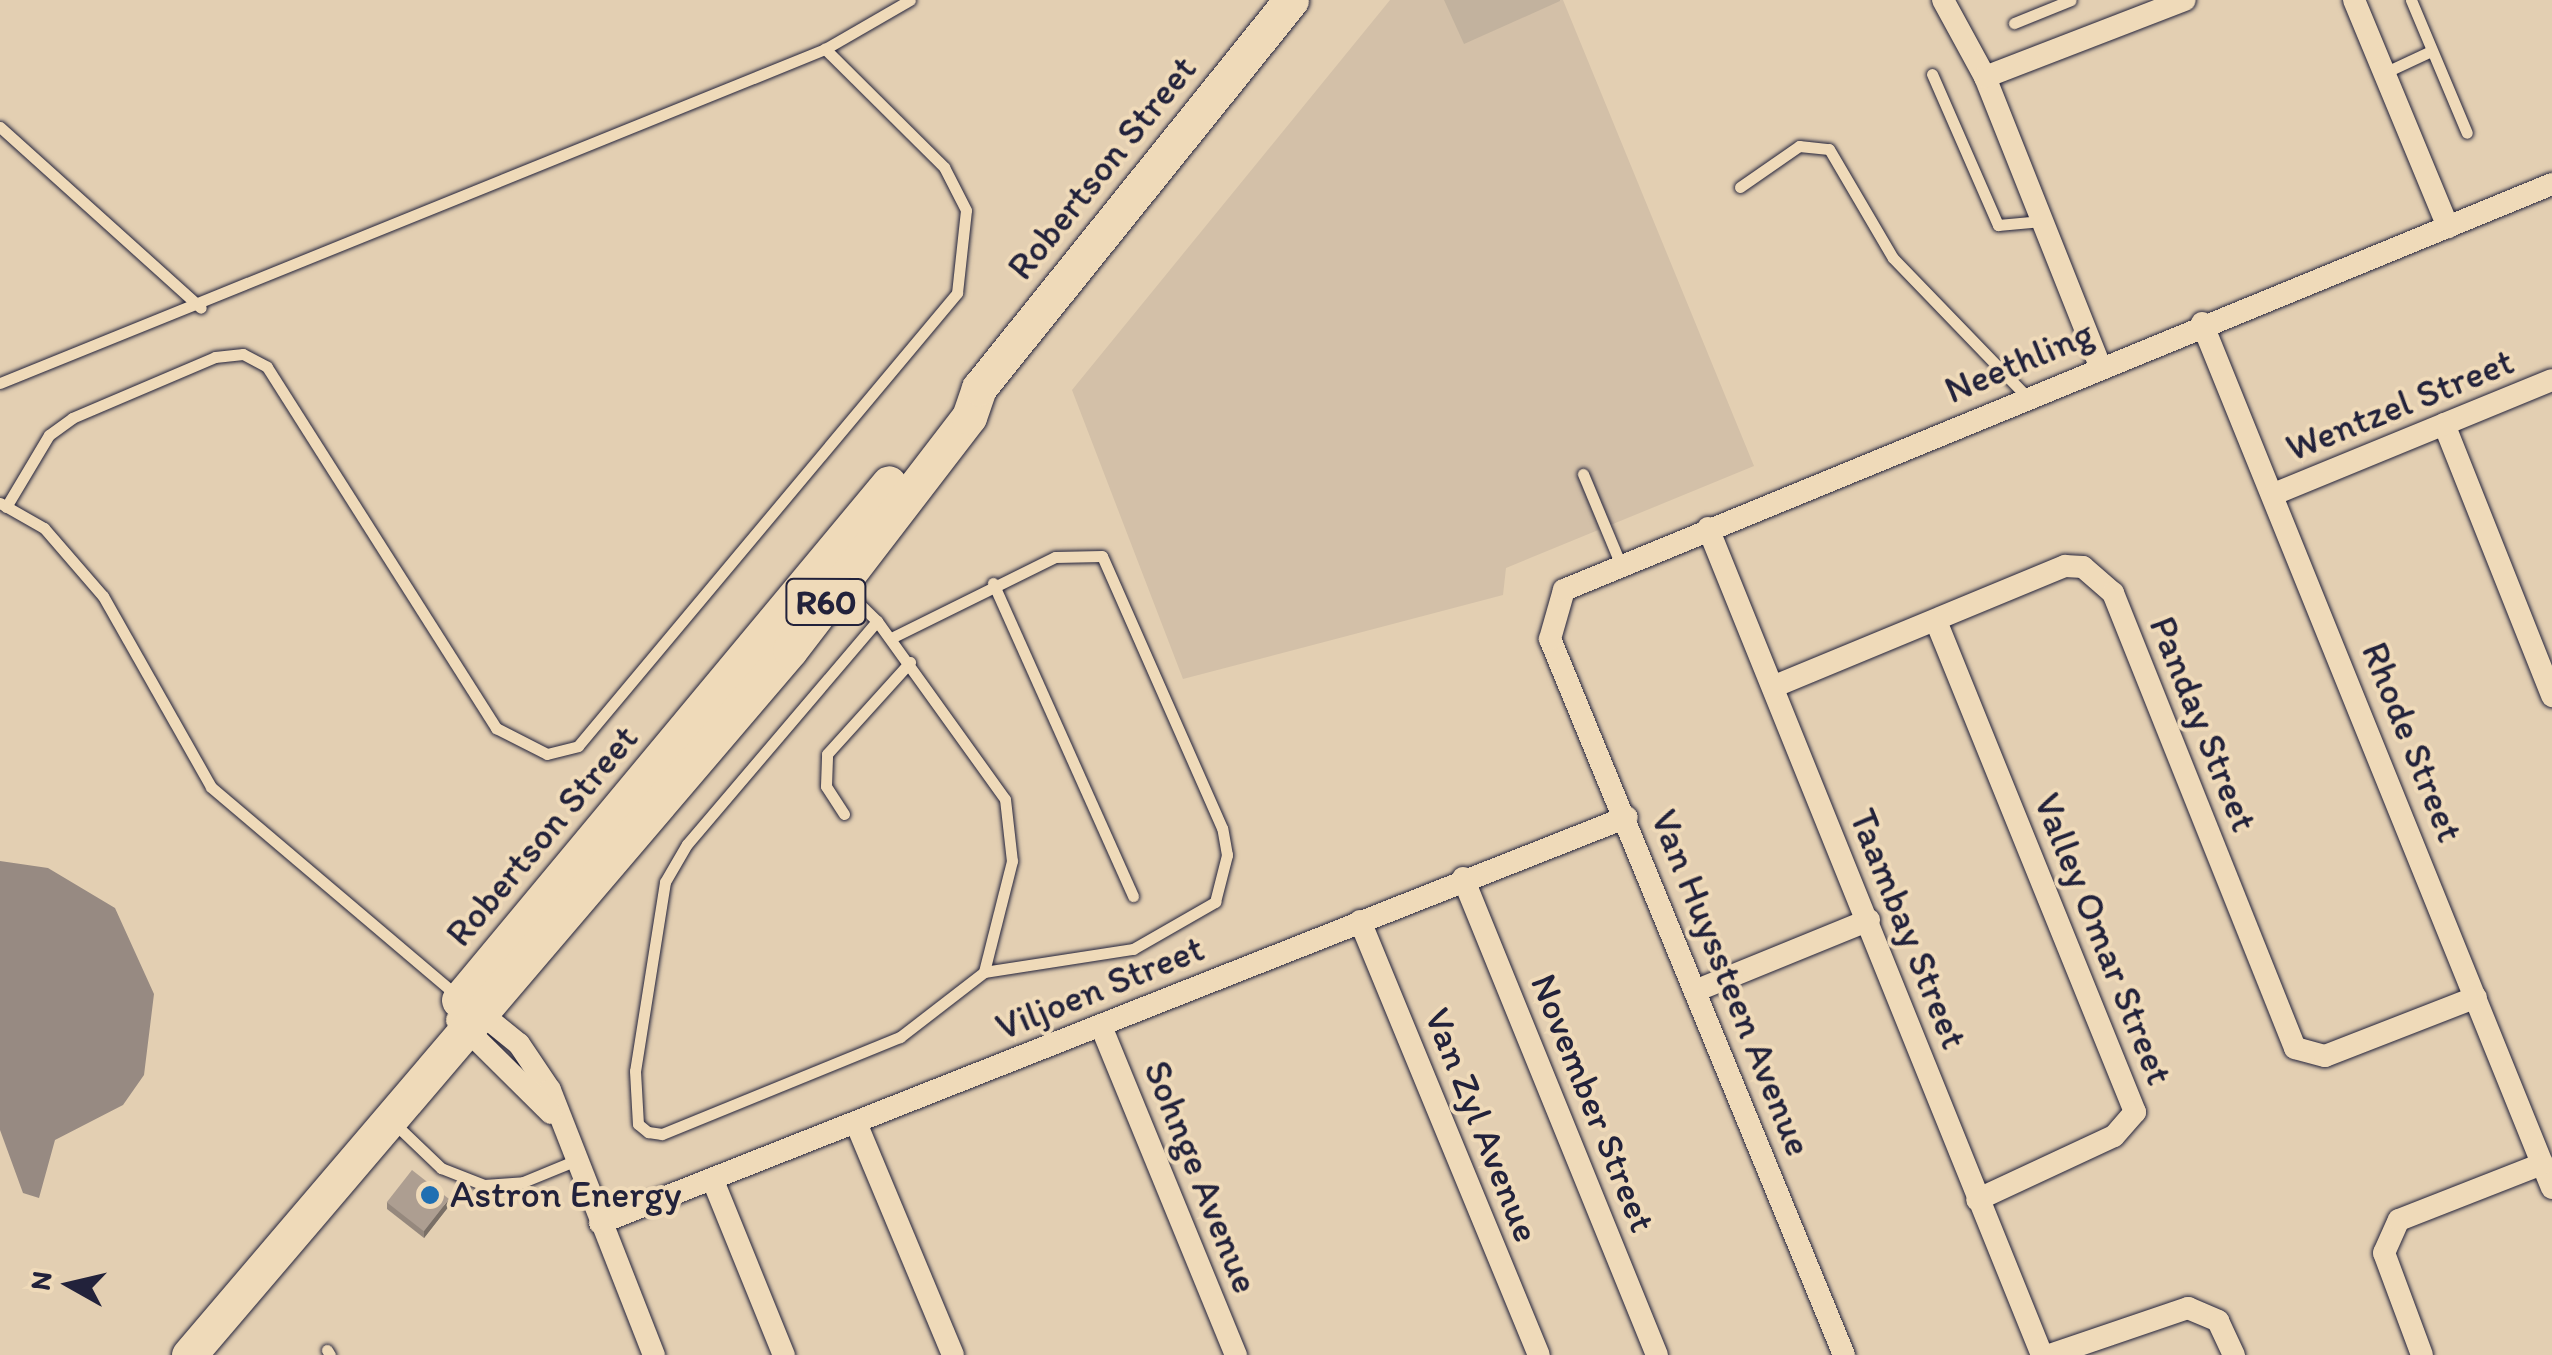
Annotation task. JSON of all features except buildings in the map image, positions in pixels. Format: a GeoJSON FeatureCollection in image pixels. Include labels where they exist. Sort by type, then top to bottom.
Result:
{"type":"FeatureCollection","features":[{"type":"Feature","properties":{"kind":"main road","name":"Robertson Street"},"geometry":{"type":"LineString","coordinates":[[190,1354],[198,1326],[464,1012],[660,808],[830,576],[968,418],[979,388],[1291,0]]}},
{"type":"Feature","properties":{"kind":"main road","name":"Robertson Street"},"geometry":{"type":"LineString","coordinates":[[190,1354],[391,1120],[464,1012]]}},
{"type":"Feature","properties":{"kind":"street"},"geometry":{"type":"LineString","coordinates":[[1943,0],[1985,77],[2100,366]]}},
{"type":"Feature","properties":{"kind":"street"},"geometry":{"type":"LineString","coordinates":[[2354,0],[2448,226]]}},
{"type":"Feature","properties":{"kind":"street"},"geometry":{"type":"LineString","coordinates":[[1985,77],[2169,3]]}},
{"type":"Feature","properties":{"kind":"street","name":"Neethling"},"geometry":{"type":"LineString","coordinates":[[1550,638],[1564,590],[1620,563],[2202,323],[2552,184]]}},
{"type":"Feature","properties":{"kind":"street","name":"Rhode Street"},"geometry":{"type":"LineString","coordinates":[[2202,323],[2552,1188]]}},
{"type":"Feature","properties":{"kind":"street","name":"Wentzel Street"},"geometry":{"type":"LineString","coordinates":[[2274,494],[2552,380]]}},
{"type":"Feature","properties":{"kind":"street"},"geometry":{"type":"LineString","coordinates":[[2444,424],[2552,696]]}},
{"type":"Feature","properties":{"kind":"street","name":"Taambay Street"},"geometry":{"type":"LineString","coordinates":[[1708,528],[2042,1355]]}},
{"type":"Feature","properties":{"kind":"street","name":"Panday Street"},"geometry":{"type":"LineString","coordinates":[[1774,686],[2066,566],[2099,575],[2295,1048],[2324,1056],[2476,996]]}},
{"type":"Feature","properties":{"kind":"street","name":"Valley Omar Street"},"geometry":{"type":"LineString","coordinates":[[1936,621],[2135,1112],[2122,1131],[1977,1200]]}},
{"type":"Feature","properties":{"kind":"street","name":"Van Huyssteen Avenue"},"geometry":{"type":"LineString","coordinates":[[1550,638],[1844,1355]]}},
{"type":"Feature","properties":{"kind":"street","name":"Viljoen Street"},"geometry":{"type":"LineString","coordinates":[[600,1223],[714,1182],[1463,878],[1627,818]]}},
{"type":"Feature","properties":{"kind":"street","name":"November Street"},"geometry":{"type":"LineString","coordinates":[[1463,878],[1658,1355]]}},
{"type":"Feature","properties":{"kind":"street"},"geometry":{"type":"LineString","coordinates":[[1695,991],[1869,920]]}},
{"type":"Feature","properties":{"kind":"street","name":"Van Zyl Avenue"},"geometry":{"type":"LineString","coordinates":[[1360,921],[1539,1355]]}},
{"type":"Feature","properties":{"kind":"street"},"geometry":{"type":"LineString","coordinates":[[464,1012],[557,1118],[654,1355]]}},
{"type":"Feature","properties":{"kind":"street","name":"Sohnge Avenue"},"geometry":{"type":"LineString","coordinates":[[1102,1026],[1236,1355]]}},
{"type":"Feature","properties":{"kind":"street"},"geometry":{"type":"LineString","coordinates":[[856,1123],[953,1355]]}},
{"type":"Feature","properties":{"kind":"street"},"geometry":{"type":"LineString","coordinates":[[2422,1355],[2384,1253],[2399,1220],[2542,1164]]}},
{"type":"Feature","properties":{"kind":"street"},"geometry":{"type":"LineString","coordinates":[[714,1182],[784,1355]]}},
{"type":"Feature","properties":{"kind":"street"},"geometry":{"type":"LineString","coordinates":[[2050,1355],[2188,1308],[2218,1321],[2234,1355]]}},
{"type":"Feature","properties":{"kind":"lane"},"geometry":{"type":"LineString","coordinates":[[0,384],[201,308],[825,48],[910,0]]}},
{"type":"Feature","properties":{"kind":"lane"},"geometry":{"type":"LineString","coordinates":[[2014,23],[2071,0]]}},
{"type":"Feature","properties":{"kind":"lane"},"geometry":{"type":"LineString","coordinates":[[2411,0],[2468,133]]}},
{"type":"Feature","properties":{"kind":"lane"},"geometry":{"type":"LineString","coordinates":[[464,1012],[211,786],[103,596],[44,528],[3,505],[49,435],[72,418],[215,357],[244,354],[267,367],[496,728],[547,754],[578,746],[957,293],[966,210],[944,167],[825,48]]}},
{"type":"Feature","properties":{"kind":"lane"},"geometry":{"type":"LineString","coordinates":[[2384,72],[2431,51]]}},
{"type":"Feature","properties":{"kind":"lane"},"geometry":{"type":"LineString","coordinates":[[1932,74],[1998,225],[2042,221]]}},
{"type":"Feature","properties":{"kind":"lane"},"geometry":{"type":"LineString","coordinates":[[0,127],[201,308]]}},
{"type":"Feature","properties":{"kind":"lane"},"geometry":{"type":"LineString","coordinates":[[1740,187],[1799,146],[1830,148],[1894,258],[2027,397]]}},
{"type":"Feature","properties":{"kind":"lane"},"geometry":{"type":"LineString","coordinates":[[1583,474],[1620,563]]}},
{"type":"Feature","properties":{"kind":"lane"},"geometry":{"type":"LineString","coordinates":[[891,638],[994,583],[1078,552],[1112,564],[1227,855],[1215,902],[1168,934],[1090,961],[984,972]]}},
{"type":"Feature","properties":{"kind":"lane"},"geometry":{"type":"LineString","coordinates":[[830,576],[877,621],[987,763],[1014,830],[984,972],[931,1022],[900,1036],[662,1134],[638,1124],[635,1070],[665,882],[687,844],[877,621]]}},
{"type":"Feature","properties":{"kind":"lane"},"geometry":{"type":"LineString","coordinates":[[994,583],[1133,896]]}},
{"type":"Feature","properties":{"kind":"lane"},"geometry":{"type":"LineString","coordinates":[[844,814],[826,786],[827,754],[910,662]]}},
{"type":"Feature","properties":{"kind":"lane"},"geometry":{"type":"LineString","coordinates":[[428,979],[464,1012]]}},
{"type":"Feature","properties":{"kind":"lane"},"geometry":{"type":"LineString","coordinates":[[391,1120],[441,1168],[484,1185],[524,1182],[574,1160]]}},
{"type":"Feature","properties":{"kind":"shaded area"},"geometry":{"type":"Polygon","coordinates":[[[1390,0],[1563,0],[1754,466],[1506,568],[1503,595],[1183,679],[1072,390],[1390,0]]]}},
{"type":"Feature","properties":{"kind":"shaded area"},"geometry":{"type":"Polygon","coordinates":[[[1444,0],[1560,0],[1560,1],[1464,44],[1444,0]]]}},
{"type":"Feature","properties":{"kind":"shaded area"},"geometry":{"type":"Polygon","coordinates":[[[0,861],[48,868],[115,908],[154,994],[144,1075],[123,1105],[55,1140],[39,1198],[23,1193],[0,1130],[0,861]]]}},
{"type":"Feature","properties":{"kind":"place","name":"Astron Energy"},"geometry":{"type":"Point","coordinates":[430,1195]}}]}
